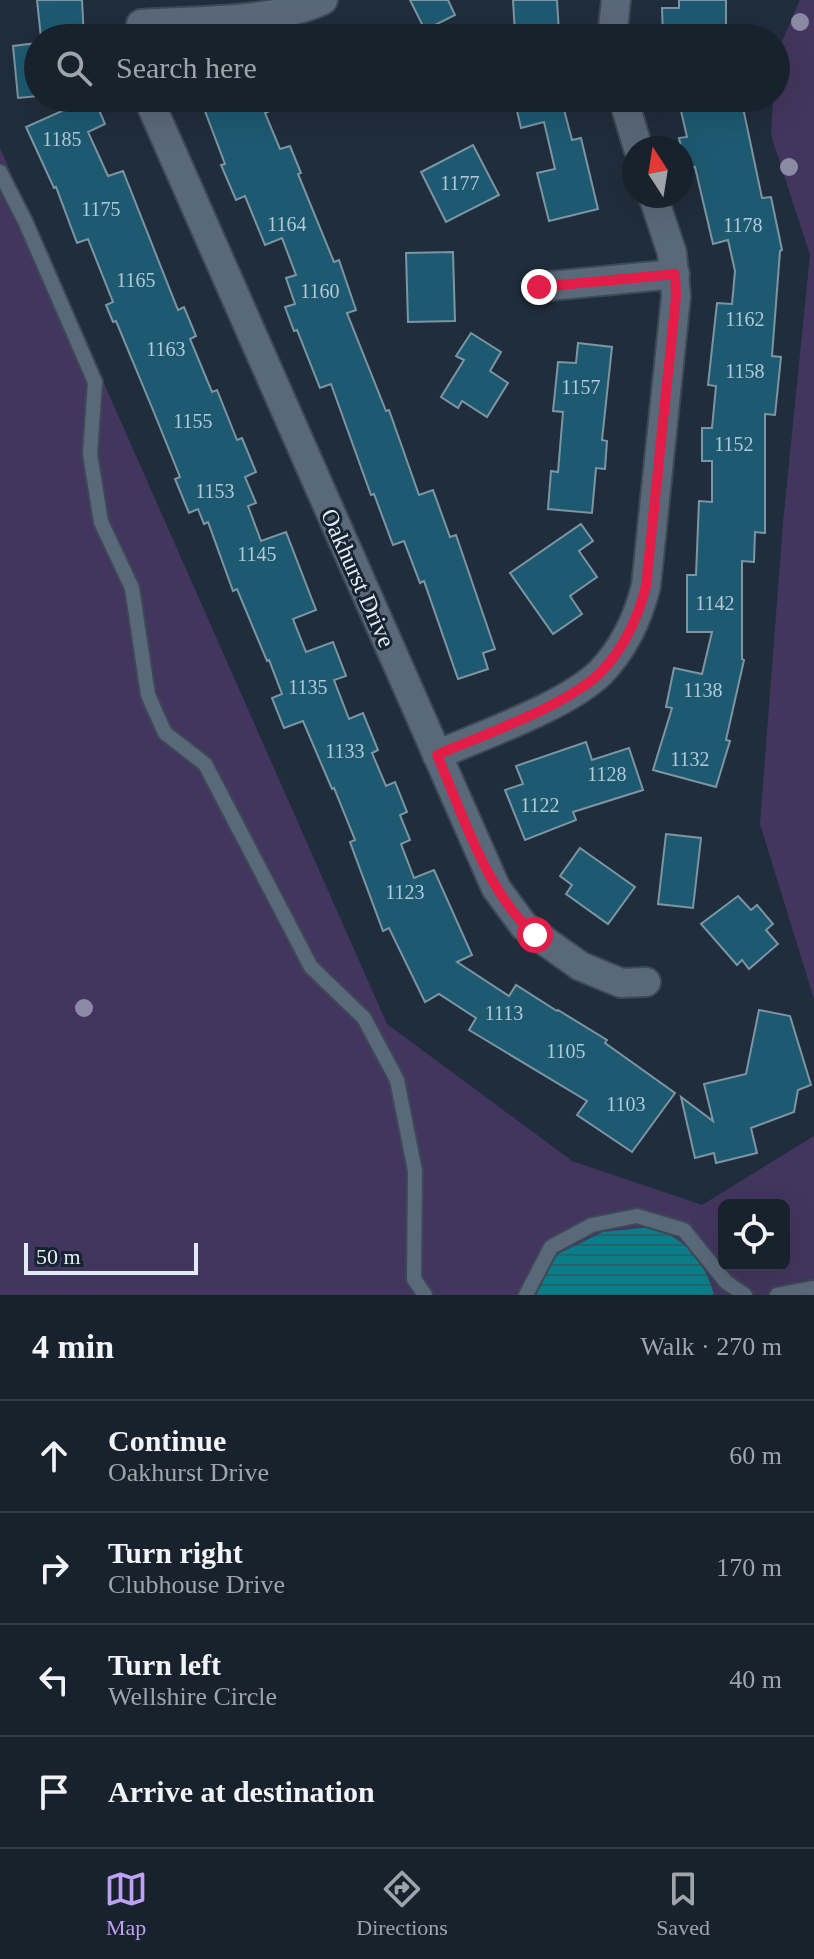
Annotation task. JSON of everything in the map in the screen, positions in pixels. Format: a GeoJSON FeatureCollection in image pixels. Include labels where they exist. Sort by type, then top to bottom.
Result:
{"type":"FeatureCollection","features":[{"type":"Feature","properties":{"kind":"street"},"geometry":{"type":"LineString","coordinates":[[142,21],[257,16],[296,11],[323,0]]}},
{"type":"Feature","properties":{"kind":"street"},"geometry":{"type":"LineString","coordinates":[[613,24],[616,0]]}},
{"type":"Feature","properties":{"kind":"street","name":"Oakhurst Drive"},"geometry":{"type":"LineString","coordinates":[[154,112],[496,888],[514,914],[535,935],[598,975],[621,983],[646,982]]}},
{"type":"Feature","properties":{"kind":"street"},"geometry":{"type":"LineString","coordinates":[[627,112],[634,136]]}},
{"type":"Feature","properties":{"kind":"street"},"geometry":{"type":"LineString","coordinates":[[437,755],[570,695],[600,673],[635,622],[646,586],[676,296],[672,253],[657,208]]}},
{"type":"Feature","properties":{"kind":"street"},"geometry":{"type":"LineString","coordinates":[[539,287],[675,274]]}},
{"type":"Feature","properties":{"kind":"lane"},"geometry":{"type":"LineString","coordinates":[[0,172],[25,221],[95,382],[90,454],[101,522],[132,588],[148,695],[165,733],[205,764],[311,967],[364,1018],[397,1080],[415,1171],[414,1279],[425,1295]]}},
{"type":"Feature","properties":{"kind":"lane"},"geometry":{"type":"LineString","coordinates":[[526,1295],[551,1247],[592,1225],[637,1216],[684,1230],[726,1282],[745,1295]]}},
{"type":"Feature","properties":{"kind":"lane"},"geometry":{"type":"LineString","coordinates":[[777,1295],[814,1288]]}},
{"type":"Feature","properties":{"kind":"shaded area"},"geometry":{"type":"Polygon","coordinates":[[[800,0],[814,0],[814,999],[760,824],[783,523],[810,255],[771,135],[772,112],[790,112],[790,24],[800,0]]]}},
{"type":"Feature","properties":{"kind":"shaded area"},"geometry":{"type":"Polygon","coordinates":[[[0,148],[387,1024],[572,1161],[702,1205],[814,1136],[814,1295],[0,1295],[0,148]]]}},
{"type":"Feature","properties":{"kind":"water"},"geometry":{"type":"Polygon","coordinates":[[[651,1227],[674,1237],[692,1252],[705,1272],[714,1295],[530,1295],[546,1264],[558,1254],[603,1232],[651,1227]]]}},
{"type":"Feature","properties":{"kind":"building"},"geometry":{"type":"Polygon","coordinates":[[[37,0],[82,0],[83,24],[40,24],[37,0]]]}},
{"type":"Feature","properties":{"kind":"building"},"geometry":{"type":"Polygon","coordinates":[[[410,0],[448,0],[455,15],[437,24],[422,24],[410,0]]]}},
{"type":"Feature","properties":{"kind":"building"},"geometry":{"type":"Polygon","coordinates":[[[513,0],[557,0],[558,24],[514,24],[513,0]]]}},
{"type":"Feature","properties":{"kind":"building"},"geometry":{"type":"Polygon","coordinates":[[[679,0],[726,0],[726,24],[663,24],[662,8],[679,8],[679,0]]]}},
{"type":"Feature","properties":{"kind":"building"},"geometry":{"type":"Polygon","coordinates":[[[24,45],[24,97],[18,98],[13,46],[24,45]]]}},
{"type":"Feature","properties":{"kind":"building"},"geometry":{"type":"Polygon","coordinates":[[[60,112],[100,112],[105,124],[88,132],[108,176],[123,171],[178,310],[184,307],[196,336],[190,339],[212,392],[217,390],[237,440],[242,438],[256,472],[245,477],[256,503],[248,506],[261,541],[286,532],[316,610],[293,619],[306,652],[333,642],[346,676],[334,680],[349,719],[363,713],[378,750],[372,753],[386,786],[395,782],[407,812],[400,815],[410,840],[401,844],[414,878],[434,870],[472,955],[457,962],[509,996],[516,985],[558,1010],[607,1040],[605,1043],[675,1093],[632,1152],[577,1115],[587,1101],[469,1030],[476,1018],[439,994],[425,1002],[389,928],[383,931],[350,842],[355,840],[334,788],[303,721],[284,728],[272,698],[282,694],[269,660],[237,589],[233,591],[208,522],[204,524],[198,509],[189,513],[175,479],[180,477],[116,321],[113,322],[106,305],[113,302],[88,239],[77,243],[56,187],[26,127],[60,112]]]}},
{"type":"Feature","properties":{"kind":"building"},"geometry":{"type":"Polygon","coordinates":[[[205,112],[267,112],[265,113],[280,149],[290,146],[301,173],[298,174],[334,262],[339,260],[356,310],[347,313],[386,411],[389,410],[419,495],[433,490],[450,537],[456,535],[495,649],[483,653],[488,669],[458,679],[424,581],[420,583],[404,541],[393,545],[374,494],[371,495],[331,384],[320,388],[297,330],[294,331],[285,307],[295,304],[286,278],[296,275],[282,238],[265,245],[245,196],[236,200],[221,165],[225,164],[205,112]]]}},
{"type":"Feature","properties":{"kind":"building"},"geometry":{"type":"Polygon","coordinates":[[[517,112],[565,112],[572,140],[581,138],[598,209],[549,221],[537,173],[555,169],[544,122],[521,128],[517,112]]]}},
{"type":"Feature","properties":{"kind":"building"},"geometry":{"type":"Polygon","coordinates":[[[681,112],[744,112],[762,198],[771,197],[782,250],[772,356],[781,357],[775,415],[765,414],[765,533],[755,532],[754,562],[742,561],[744,660],[726,740],[730,741],[716,787],[653,770],[672,708],[666,707],[674,668],[702,674],[712,632],[687,632],[687,575],[696,575],[699,501],[712,502],[712,461],[702,461],[702,428],[712,428],[716,386],[708,385],[717,303],[732,304],[735,271],[728,240],[713,244],[695,167],[694,136],[687,136],[681,112]]]}},
{"type":"Feature","properties":{"kind":"building"},"geometry":{"type":"Polygon","coordinates":[[[473,145],[499,195],[446,222],[421,172],[473,145]]]}},
{"type":"Feature","properties":{"kind":"building"},"geometry":{"type":"Polygon","coordinates":[[[453,252],[455,321],[408,322],[406,253],[453,252]]]}},
{"type":"Feature","properties":{"kind":"building"},"geometry":{"type":"Polygon","coordinates":[[[471,333],[501,352],[490,371],[508,383],[487,417],[462,401],[458,408],[441,397],[464,360],[456,356],[471,333]]]}},
{"type":"Feature","properties":{"kind":"building"},"geometry":{"type":"Polygon","coordinates":[[[578,343],[612,347],[602,440],[607,441],[605,469],[596,468],[592,513],[548,509],[551,471],[558,472],[563,412],[553,411],[558,362],[576,363],[578,343]]]}},
{"type":"Feature","properties":{"kind":"building"},"geometry":{"type":"Polygon","coordinates":[[[581,524],[593,541],[579,551],[597,577],[570,596],[582,614],[553,634],[510,573],[581,524]]]}},
{"type":"Feature","properties":{"kind":"building"},"geometry":{"type":"Polygon","coordinates":[[[586,742],[592,760],[629,748],[643,790],[573,812],[576,820],[525,840],[505,790],[523,784],[516,766],[586,742]]]}},
{"type":"Feature","properties":{"kind":"building"},"geometry":{"type":"Polygon","coordinates":[[[666,834],[701,838],[693,908],[658,904],[666,834]]]}},
{"type":"Feature","properties":{"kind":"building"},"geometry":{"type":"Polygon","coordinates":[[[580,848],[635,887],[608,924],[566,894],[572,885],[560,876],[580,848]]]}},
{"type":"Feature","properties":{"kind":"building"},"geometry":{"type":"Polygon","coordinates":[[[738,896],[751,910],[757,905],[773,924],[766,930],[778,944],[749,969],[742,960],[737,965],[701,924],[738,896]]]}},
{"type":"Feature","properties":{"kind":"building"},"geometry":{"type":"Polygon","coordinates":[[[759,1010],[790,1016],[811,1085],[798,1090],[794,1112],[751,1128],[757,1153],[716,1163],[714,1153],[695,1158],[681,1097],[713,1121],[704,1084],[746,1074],[759,1010]]]}},
{"type":"Feature","properties":{"kind":"route"},"geometry":{"type":"LineString","coordinates":[[535,935],[514,914],[496,888],[437,755],[570,695],[600,673],[635,622],[646,586],[676,296],[675,274],[539,287]]}}]}
